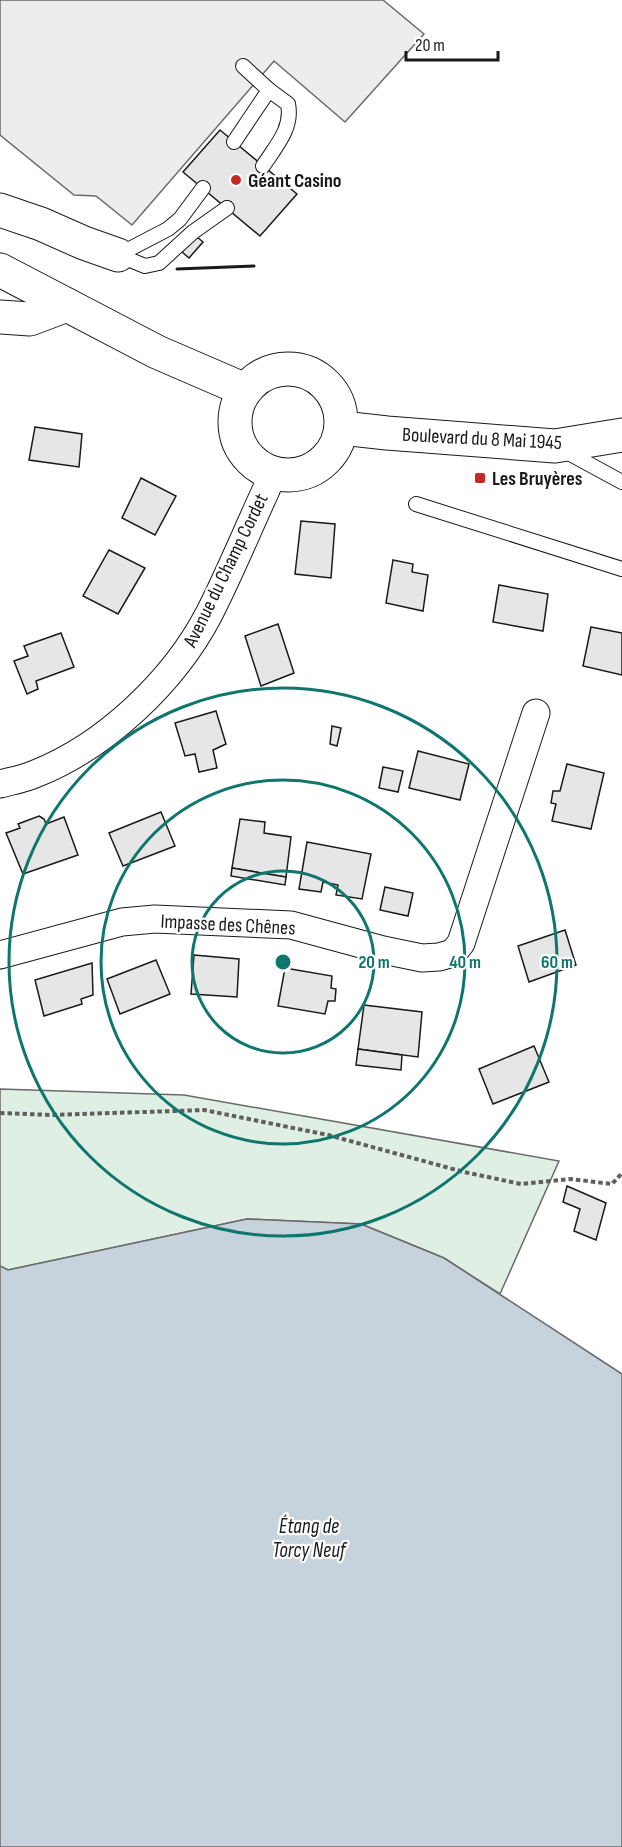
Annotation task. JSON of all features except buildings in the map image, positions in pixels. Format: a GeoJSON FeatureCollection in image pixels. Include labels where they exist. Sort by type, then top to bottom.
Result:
{"type":"FeatureCollection","features":[{"type":"Feature","properties":{"kind":"street"},"geometry":{"type":"LineString","coordinates":[[0,184],[41,224]]}},
{"type":"Feature","properties":{"kind":"street"},"geometry":{"type":"LineString","coordinates":[[0,210],[118,255]]}},
{"type":"Feature","properties":{"kind":"street"},"geometry":{"type":"LineString","coordinates":[[0,270],[158,352],[245,390]]}},
{"type":"Feature","properties":{"kind":"street"},"geometry":{"type":"LineString","coordinates":[[0,317],[30,319],[67,305]]}},
{"type":"Feature","properties":{"kind":"street"},"geometry":{"type":"LineString","coordinates":[[282,369],[297,369],[312,374],[335,396],[341,412],[342,428],[332,453],[323,463],[312,471],[285,476],[272,474],[256,466],[245,454],[237,439],[234,422],[237,405],[245,390],[255,380],[282,369]]}},
{"type":"Feature","properties":{"kind":"street","name":"Boulevard du 8 Mai 1945"},"geometry":{"type":"LineString","coordinates":[[342,428],[555,446],[622,435]]}},
{"type":"Feature","properties":{"kind":"street","name":"Avenue du Champ Cordet"},"geometry":{"type":"LineString","coordinates":[[0,784],[34,775],[73,756],[116,725],[147,698],[183,656],[208,615],[272,474]]}},
{"type":"Feature","properties":{"kind":"street","name":"Impasse des Chênes"},"geometry":{"type":"LineString","coordinates":[[0,955],[122,922],[155,919],[291,925],[422,958],[453,953],[462,943],[536,713]]}},
{"type":"Feature","properties":{"kind":"lane"},"geometry":{"type":"LineString","coordinates":[[243,66],[288,104],[290,114],[288,128],[263,166]]}},
{"type":"Feature","properties":{"kind":"lane"},"geometry":{"type":"LineString","coordinates":[[234,142],[269,90]]}},
{"type":"Feature","properties":{"kind":"lane"},"geometry":{"type":"LineString","coordinates":[[118,255],[168,229],[180,219],[203,188]]}},
{"type":"Feature","properties":{"kind":"lane"},"geometry":{"type":"LineString","coordinates":[[118,255],[145,266],[159,263],[193,232],[227,208]]}},
{"type":"Feature","properties":{"kind":"lane"},"geometry":{"type":"LineString","coordinates":[[555,446],[622,482]]}},
{"type":"Feature","properties":{"kind":"lane"},"geometry":{"type":"LineString","coordinates":[[416,504],[622,569]]}},
{"type":"Feature","properties":{"kind":"path"},"geometry":{"type":"LineString","coordinates":[[0,1113],[52,1115],[204,1110],[328,1135],[464,1172],[520,1184],[570,1179],[612,1184],[622,1173]]}},
{"type":"Feature","properties":{"kind":"green space"},"geometry":{"type":"Polygon","coordinates":[[[0,1089],[184,1095],[559,1161],[500,1294],[444,1258],[361,1224],[247,1219],[8,1270],[0,1266],[0,1089]]]}},
{"type":"Feature","properties":{"kind":"shaded area"},"geometry":{"type":"Polygon","coordinates":[[[0,0],[383,0],[424,34],[345,122],[274,61],[132,225],[96,196],[74,195],[0,135],[0,0]]]}},
{"type":"Feature","properties":{"kind":"water","name":"Étang de Torcy Neuf"},"geometry":{"type":"Polygon","coordinates":[[[247,1219],[361,1224],[444,1258],[622,1374],[622,1847],[0,1847],[0,1266],[8,1270],[247,1219]]]}},
{"type":"Feature","properties":{"kind":"wall"},"geometry":{"type":"LineString","coordinates":[[177,269],[254,266]]}},
{"type":"Feature","properties":{"kind":"place","name":"Géant Casino"},"geometry":{"type":"Point","coordinates":[236,180]}},
{"type":"Feature","properties":{"kind":"place","name":"Les Bruyères"},"geometry":{"type":"Point","coordinates":[480,478]}}]}
